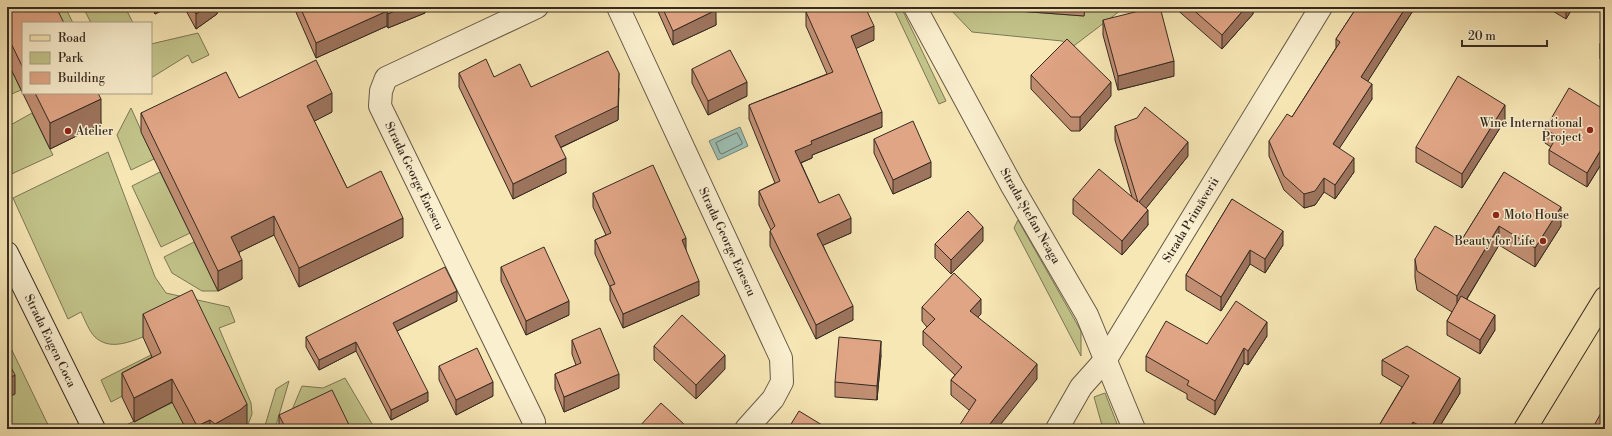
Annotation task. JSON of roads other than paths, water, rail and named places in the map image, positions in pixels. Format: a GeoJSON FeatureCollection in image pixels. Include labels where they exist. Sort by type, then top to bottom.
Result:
{"type":"FeatureCollection","features":[{"type":"Feature","properties":{"kind":"main road"},"geometry":{"type":"LineString","coordinates":[[1525,429],[1605,298]]}},
{"type":"Feature","properties":{"kind":"street","name":"Strada George Enescu"},"geometry":{"type":"LineString","coordinates":[[534,422],[380,106],[380,91],[386,78],[537,7]]}},
{"type":"Feature","properties":{"kind":"street","name":"Strada George Enescu"},"geometry":{"type":"LineString","coordinates":[[618,7],[781,358],[782,382],[773,399],[746,429]]}},
{"type":"Feature","properties":{"kind":"street","name":"Strada Ștefan Neaga"},"geometry":{"type":"LineString","coordinates":[[916,7],[1012,186],[1087,315],[1134,429]]}},
{"type":"Feature","properties":{"kind":"street","name":"Strada Primăverii"},"geometry":{"type":"LineString","coordinates":[[1057,429],[1082,387],[1106,359],[1321,7]]}},
{"type":"Feature","properties":{"kind":"street","name":"Strada Eugen Coca"},"geometry":{"type":"LineString","coordinates":[[7,254],[94,429]]}},
{"type":"Feature","properties":{"kind":"water"},"geometry":{"type":"Polygon","coordinates":[[[740,127],[748,146],[718,160],[709,141],[740,127]]]}},
{"type":"Feature","properties":{"kind":"place","name":"Wine International Project"},"geometry":{"type":"Point","coordinates":[1590,130]}},
{"type":"Feature","properties":{"kind":"place","name":"Atelier"},"geometry":{"type":"Point","coordinates":[68,131]}},
{"type":"Feature","properties":{"kind":"place","name":"Moto House"},"geometry":{"type":"Point","coordinates":[1496,215]}},
{"type":"Feature","properties":{"kind":"place","name":"Beauty for Life"},"geometry":{"type":"Point","coordinates":[1543,241]}}]}
